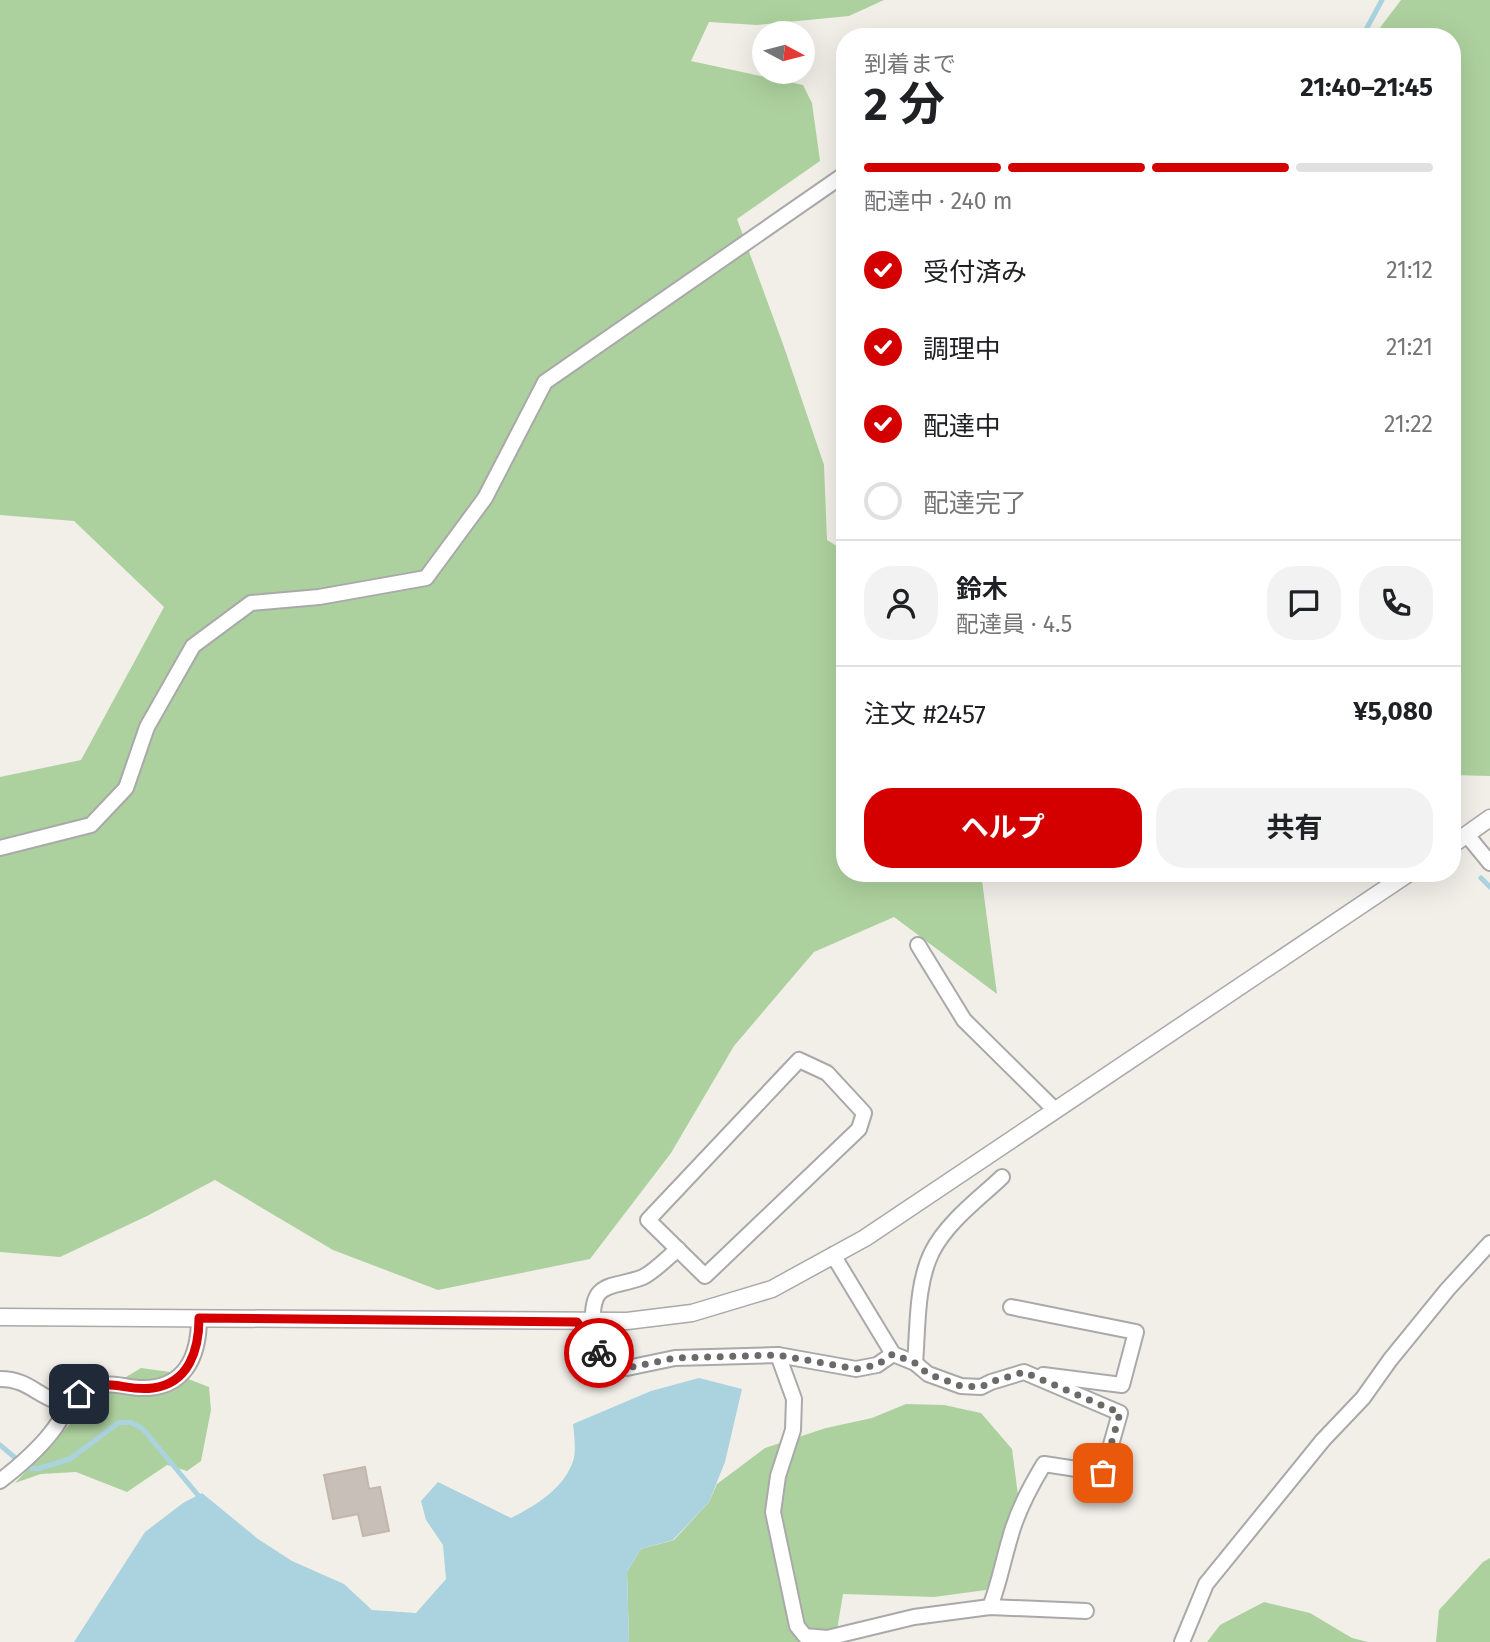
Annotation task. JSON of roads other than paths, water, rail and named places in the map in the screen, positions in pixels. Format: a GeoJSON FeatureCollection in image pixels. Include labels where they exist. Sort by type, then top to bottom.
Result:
{"type":"FeatureCollection","features":[{"type":"Feature","properties":{"kind":"street"},"geometry":{"type":"LineString","coordinates":[[0,848],[91,825],[126,788],[147,727],[193,646],[251,603],[319,597],[426,578],[485,498],[545,382],[836,180]]}},
{"type":"Feature","properties":{"kind":"street"},"geometry":{"type":"LineString","coordinates":[[1461,839],[1490,818]]}},
{"type":"Feature","properties":{"kind":"street"},"geometry":{"type":"LineString","coordinates":[[1467,835],[1490,863]]}},
{"type":"Feature","properties":{"kind":"street"},"geometry":{"type":"LineString","coordinates":[[0,1317],[627,1321],[692,1312],[772,1289],[865,1238],[1396,882]]}},
{"type":"Feature","properties":{"kind":"street"},"geometry":{"type":"LineString","coordinates":[[918,945],[964,1020],[1054,1110]]}},
{"type":"Feature","properties":{"kind":"street"},"geometry":{"type":"LineString","coordinates":[[799,1060],[827,1073],[864,1112],[859,1129],[705,1276],[678,1249],[648,1220],[799,1060]]}},
{"type":"Feature","properties":{"kind":"street"},"geometry":{"type":"LineString","coordinates":[[915,1363],[922,1285],[932,1251],[949,1228],[1002,1177]]}},
{"type":"Feature","properties":{"kind":"street"},"geometry":{"type":"LineString","coordinates":[[1182,1642],[1206,1584],[1323,1440],[1363,1398],[1447,1290],[1490,1243]]}},
{"type":"Feature","properties":{"kind":"street"},"geometry":{"type":"LineString","coordinates":[[585,1322],[596,1295],[609,1285],[644,1276],[678,1249]]}},
{"type":"Feature","properties":{"kind":"street"},"geometry":{"type":"LineString","coordinates":[[833,1255],[893,1354],[915,1363],[928,1374],[961,1386],[981,1387],[1024,1372],[1122,1385],[1136,1332],[1011,1307]]}},
{"type":"Feature","properties":{"kind":"street"},"geometry":{"type":"LineString","coordinates":[[0,1379],[20,1382],[60,1403],[67,1402],[92,1386],[106,1384],[152,1388],[175,1380],[193,1360],[199,1336],[199,1318]]}},
{"type":"Feature","properties":{"kind":"street"},"geometry":{"type":"LineString","coordinates":[[585,1322],[602,1356],[627,1368],[675,1358],[778,1355],[856,1369],[877,1365],[893,1354]]}},
{"type":"Feature","properties":{"kind":"street"},"geometry":{"type":"LineString","coordinates":[[778,1355],[794,1399],[793,1430],[778,1476],[773,1512],[797,1626],[805,1636],[827,1638],[914,1617],[990,1607],[1086,1611]]}},
{"type":"Feature","properties":{"kind":"street"},"geometry":{"type":"LineString","coordinates":[[990,1607],[1000,1582],[1018,1514],[1027,1492],[1044,1464],[1103,1473],[1120,1413],[1024,1372]]}},
{"type":"Feature","properties":{"kind":"street"},"geometry":{"type":"LineString","coordinates":[[0,1481],[49,1434],[65,1412],[67,1402]]}},
{"type":"Feature","properties":{"kind":"water"},"geometry":{"type":"Polygon","coordinates":[[[699,1378],[742,1389],[725,1462],[709,1502],[673,1540],[641,1549],[627,1572],[629,1642],[74,1642],[145,1532],[183,1503],[202,1493],[258,1539],[292,1561],[344,1584],[372,1610],[416,1613],[446,1579],[443,1545],[426,1520],[421,1501],[438,1482],[511,1518],[540,1501],[564,1478],[574,1458],[573,1424],[651,1391],[699,1378]]]}},
{"type":"Feature","properties":{"kind":"waterway"},"geometry":{"type":"LineString","coordinates":[[1367,28],[1382,0]]}},
{"type":"Feature","properties":{"kind":"waterway"},"geometry":{"type":"LineString","coordinates":[[1481,878],[1490,887]]}},
{"type":"Feature","properties":{"kind":"waterway"},"geometry":{"type":"LineString","coordinates":[[0,1445],[26,1467],[37,1469],[70,1459],[118,1423],[130,1422],[143,1429],[202,1500]]}}]}
